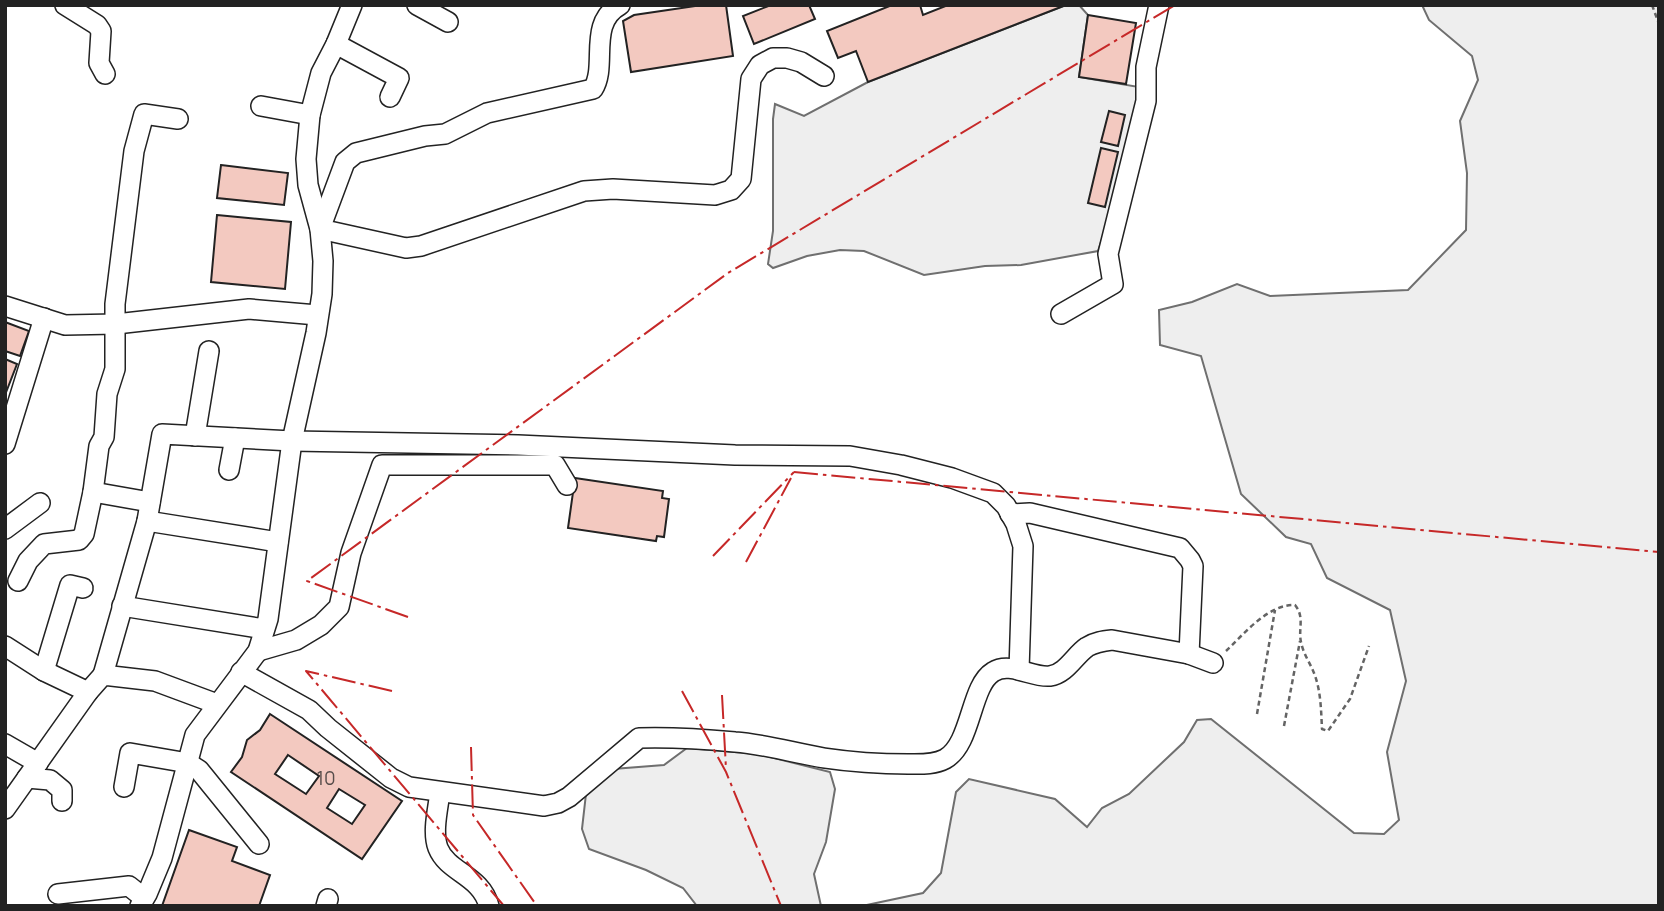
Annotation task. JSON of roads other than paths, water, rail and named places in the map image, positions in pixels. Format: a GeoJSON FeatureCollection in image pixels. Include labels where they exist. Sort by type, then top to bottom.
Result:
{"type":"FeatureCollection","features":[{"type":"Feature","properties":{"kind":"street"},"geometry":{"type":"LineString","coordinates":[[65,5],[97,25],[101,31],[99,63],[105,75]]}},
{"type":"Feature","properties":{"kind":"street"},"geometry":{"type":"LineString","coordinates":[[58,894],[129,886],[142,902],[162,858],[195,735],[258,651],[264,629],[292,441],[316,333],[323,279],[320,229],[308,186],[306,159],[310,115],[321,73],[337,44],[352,5]]}},
{"type":"Feature","properties":{"kind":"street"},"geometry":{"type":"LineString","coordinates":[[416,5],[448,22]]}},
{"type":"Feature","properties":{"kind":"street"},"geometry":{"type":"LineString","coordinates":[[320,229],[345,162],[356,153],[425,136],[445,134],[487,113],[593,89],[599,80],[601,32],[613,9],[620,5]]}},
{"type":"Feature","properties":{"kind":"street"},"geometry":{"type":"LineString","coordinates":[[1060,314],[1113,284],[1108,254],[1146,101],[1146,67],[1159,5]]}},
{"type":"Feature","properties":{"kind":"street"},"geometry":{"type":"LineString","coordinates":[[337,44],[399,78],[390,97]]}},
{"type":"Feature","properties":{"kind":"street"},"geometry":{"type":"LineString","coordinates":[[320,229],[406,247],[421,246],[584,191],[613,188],[715,195],[731,190],[741,179],[751,79],[761,65],[773,58],[788,58],[801,62],[824,76]]}},
{"type":"Feature","properties":{"kind":"street"},"geometry":{"type":"LineString","coordinates":[[261,106],[310,115]]}},
{"type":"Feature","properties":{"kind":"street"},"geometry":{"type":"LineString","coordinates":[[18,582],[28,561],[44,544],[79,540],[84,534],[99,446],[104,437],[107,394],[115,369],[115,304],[128,268],[130,186],[134,151],[144,114],[178,119]]}},
{"type":"Feature","properties":{"kind":"street"},"geometry":{"type":"LineString","coordinates":[[130,186],[150,189]]}},
{"type":"Feature","properties":{"kind":"street"},"geometry":{"type":"LineString","coordinates":[[5,306],[65,325],[116,324],[250,309],[317,315]]}},
{"type":"Feature","properties":{"kind":"street"},"geometry":{"type":"LineString","coordinates":[[5,444],[44,318]]}},
{"type":"Feature","properties":{"kind":"street"},"geometry":{"type":"LineString","coordinates":[[195,436],[209,351]]}},
{"type":"Feature","properties":{"kind":"street"},"geometry":{"type":"LineString","coordinates":[[5,809],[103,675],[148,511],[162,434],[292,441],[850,456],[953,478],[993,493],[1016,524],[1023,545],[1019,670]]}},
{"type":"Feature","properties":{"kind":"street"},"geometry":{"type":"LineString","coordinates":[[229,470],[235,438]]}},
{"type":"Feature","properties":{"kind":"street"},"geometry":{"type":"LineString","coordinates":[[258,651],[296,640],[321,625],[339,607],[351,552],[382,465],[555,465],[567,485]]}},
{"type":"Feature","properties":{"kind":"street"},"geometry":{"type":"LineString","coordinates":[[93,492],[148,511],[278,542]]}},
{"type":"Feature","properties":{"kind":"street"},"geometry":{"type":"LineString","coordinates":[[5,529],[40,503]]}},
{"type":"Feature","properties":{"kind":"street"},"geometry":{"type":"LineString","coordinates":[[1010,514],[1030,513],[1180,548],[1193,566],[1188,654]]}},
{"type":"Feature","properties":{"kind":"street"},"geometry":{"type":"LineString","coordinates":[[44,671],[70,585],[83,588]]}},
{"type":"Feature","properties":{"kind":"street"},"geometry":{"type":"LineString","coordinates":[[122,606],[264,629]]}},
{"type":"Feature","properties":{"kind":"street"},"geometry":{"type":"LineString","coordinates":[[241,672],[309,710],[391,778],[409,787],[544,806],[558,803],[639,738],[737,742],[826,758],[888,764],[929,764],[946,759],[955,749],[968,725],[981,688],[993,672],[1005,669],[1051,676],[1061,672],[1088,647],[1100,641],[1112,640],[1188,654],[1213,663]]}},
{"type":"Feature","properties":{"kind":"street"},"geometry":{"type":"LineString","coordinates":[[5,646],[44,671],[88,692]]}},
{"type":"Feature","properties":{"kind":"street"},"geometry":{"type":"LineString","coordinates":[[103,675],[155,681],[217,704]]}},
{"type":"Feature","properties":{"kind":"street"},"geometry":{"type":"LineString","coordinates":[[5,744],[33,770],[34,780],[50,780],[62,790],[62,801]]}},
{"type":"Feature","properties":{"kind":"street"},"geometry":{"type":"LineString","coordinates":[[124,787],[130,752],[188,763],[206,778],[259,844]]}},
{"type":"Feature","properties":{"kind":"street"},"geometry":{"type":"LineString","coordinates":[[440,792],[436,835],[438,849],[449,863],[476,882],[484,891],[489,906]]}}]}
